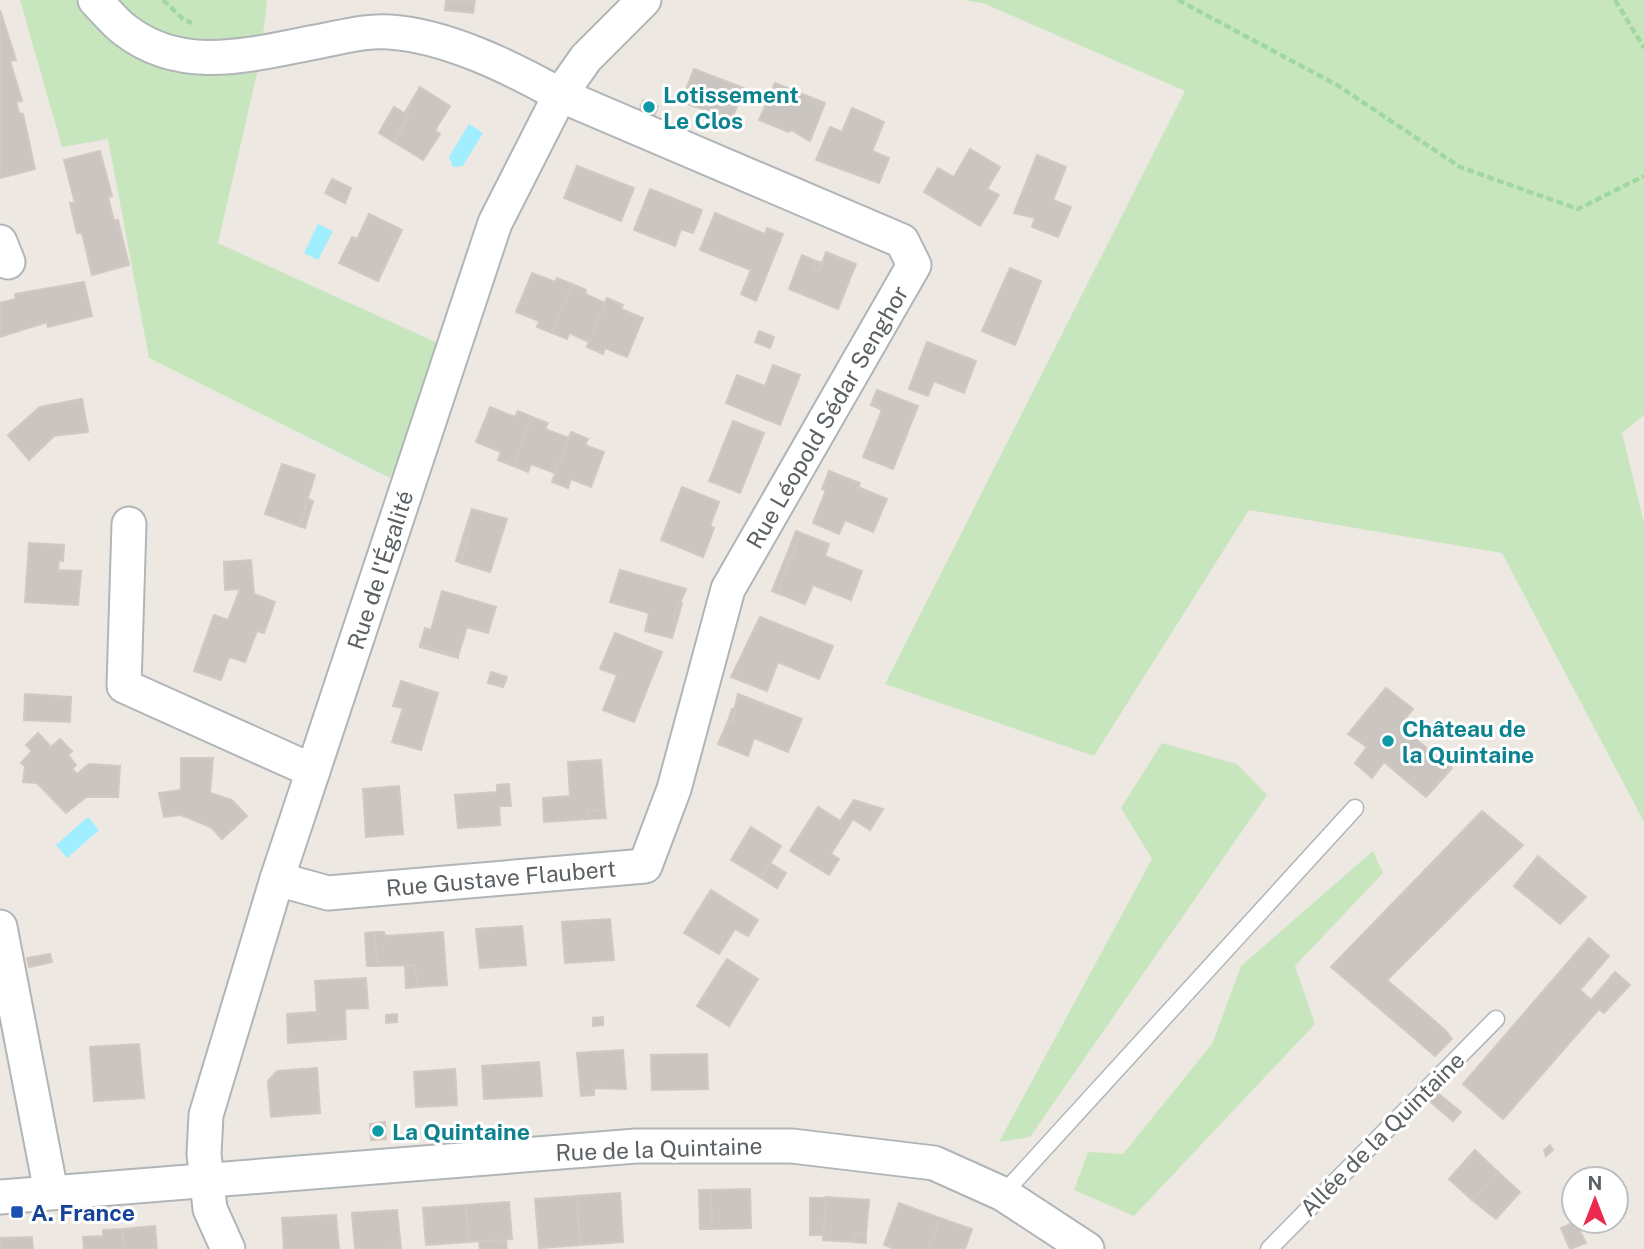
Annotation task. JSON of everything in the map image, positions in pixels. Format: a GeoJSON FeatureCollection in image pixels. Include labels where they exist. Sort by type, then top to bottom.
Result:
{"type":"FeatureCollection","features":[{"type":"Feature","properties":{"kind":"street"},"geometry":{"type":"LineString","coordinates":[[95,0],[124,30],[171,55],[197,58],[239,56],[352,35],[387,32],[414,35],[508,66],[560,95]]}},
{"type":"Feature","properties":{"kind":"street","name":"Rue de l'Égalité"},"geometry":{"type":"LineString","coordinates":[[228,1249],[210,1209],[206,1115],[278,879],[495,223],[560,95],[586,58],[645,0]]}},
{"type":"Feature","properties":{"kind":"street","name":"Rue Léopold Sédar Senghor"},"geometry":{"type":"LineString","coordinates":[[560,95],[902,241],[914,265],[727,589],[674,789]]}},
{"type":"Feature","properties":{"kind":"street"},"geometry":{"type":"LineString","coordinates":[[129,524],[124,686],[313,771]]}},
{"type":"Feature","properties":{"kind":"street","name":"Rue Gustave Flaubert"},"geometry":{"type":"LineString","coordinates":[[278,879],[328,893],[645,866],[674,789]]}},
{"type":"Feature","properties":{"kind":"street"},"geometry":{"type":"LineString","coordinates":[[0,927],[51,1192]]}},
{"type":"Feature","properties":{"kind":"street","name":"Rue de la Quintaine"},"geometry":{"type":"LineString","coordinates":[[0,1197],[636,1146],[792,1146],[934,1163],[1003,1194],[1087,1249]]}},
{"type":"Feature","properties":{"kind":"lane"},"geometry":{"type":"LineString","coordinates":[[1003,1194],[1355,808]]}},
{"type":"Feature","properties":{"kind":"lane","name":"Allée de la Quintaine"},"geometry":{"type":"LineString","coordinates":[[1269,1249],[1496,1019]]}},
{"type":"Feature","properties":{"kind":"path"},"geometry":{"type":"LineString","coordinates":[[1178,0],[1337,85],[1460,167],[1578,209],[1644,176]]}},
{"type":"Feature","properties":{"kind":"path"},"geometry":{"type":"LineString","coordinates":[[1615,0],[1644,48]]}},
{"type":"Feature","properties":{"kind":"green space"},"geometry":{"type":"Polygon","coordinates":[[[20,0],[267,0],[260,60],[218,243],[442,345],[390,478],[149,358],[108,139],[62,147],[20,0]]]}},
{"type":"Feature","properties":{"kind":"green space"},"geometry":{"type":"Polygon","coordinates":[[[963,0],[1644,0],[1644,415],[1622,433],[1644,522],[1644,822],[1502,553],[1249,510],[1094,756],[885,684],[1185,91],[983,3],[963,0]]]}},
{"type":"Feature","properties":{"kind":"green space"},"geometry":{"type":"Polygon","coordinates":[[[1162,743],[1237,764],[1267,795],[1030,1137],[999,1142],[1152,859],[1121,808],[1162,743]]]}},
{"type":"Feature","properties":{"kind":"green space"},"geometry":{"type":"Polygon","coordinates":[[[1373,851],[1383,873],[1295,966],[1315,1024],[1134,1216],[1074,1190],[1088,1152],[1123,1154],[1212,1044],[1241,966],[1373,851]]]}},
{"type":"Feature","properties":{"kind":"water"},"geometry":{"type":"Polygon","coordinates":[[[469,124],[483,133],[463,166],[453,167],[449,157],[469,124]]]}},
{"type":"Feature","properties":{"kind":"water"},"geometry":{"type":"Polygon","coordinates":[[[318,224],[333,231],[318,260],[304,253],[318,224]]]}},
{"type":"Feature","properties":{"kind":"water"},"geometry":{"type":"Polygon","coordinates":[[[88,817],[99,830],[67,858],[56,845],[88,817]]]}},
{"type":"Feature","properties":{"kind":"building"},"geometry":{"type":"Polygon","coordinates":[[[446,0],[475,0],[473,13],[445,10],[446,0]]]}},
{"type":"Feature","properties":{"kind":"building"},"geometry":{"type":"Polygon","coordinates":[[[0,10],[16,60],[10,61],[22,101],[16,102],[19,113],[23,114],[35,169],[0,178],[0,10]]]}},
{"type":"Feature","properties":{"kind":"building"},"geometry":{"type":"Polygon","coordinates":[[[694,69],[744,88],[732,119],[681,102],[694,69]]]}},
{"type":"Feature","properties":{"kind":"building"},"geometry":{"type":"Polygon","coordinates":[[[775,83],[825,103],[810,141],[791,130],[789,132],[759,120],[775,83]]]}},
{"type":"Feature","properties":{"kind":"building"},"geometry":{"type":"Polygon","coordinates":[[[420,87],[450,106],[435,130],[440,134],[423,160],[394,142],[409,116],[404,114],[420,87]]]}},
{"type":"Feature","properties":{"kind":"building","name":"Lotissement Le Clos"},"geometry":{"type":"Polygon","coordinates":[[[643,100],[658,106],[655,115],[640,108],[643,100]]]}},
{"type":"Feature","properties":{"kind":"building"},"geometry":{"type":"Polygon","coordinates":[[[394,107],[409,116],[394,142],[379,133],[394,107]]]}},
{"type":"Feature","properties":{"kind":"building"},"geometry":{"type":"Polygon","coordinates":[[[852,108],[884,122],[872,151],[889,158],[879,183],[816,160],[830,127],[842,132],[852,108]]]}},
{"type":"Feature","properties":{"kind":"building"},"geometry":{"type":"Polygon","coordinates":[[[970,149],[1000,167],[987,189],[999,195],[980,226],[924,192],[938,168],[954,177],[970,149]]]}},
{"type":"Feature","properties":{"kind":"building"},"geometry":{"type":"Polygon","coordinates":[[[100,151],[112,196],[108,197],[114,221],[118,220],[129,265],[92,275],[82,233],[77,233],[70,203],[75,203],[64,160],[100,151]]]}},
{"type":"Feature","properties":{"kind":"building"},"geometry":{"type":"Polygon","coordinates":[[[1037,155],[1066,167],[1053,200],[1071,207],[1058,237],[1032,227],[1035,218],[1014,213],[1037,155]]]}},
{"type":"Feature","properties":{"kind":"building"},"geometry":{"type":"Polygon","coordinates":[[[577,166],[634,188],[621,221],[564,198],[577,166]]]}},
{"type":"Feature","properties":{"kind":"building"},"geometry":{"type":"Polygon","coordinates":[[[332,179],[351,188],[345,203],[325,193],[332,179]]]}},
{"type":"Feature","properties":{"kind":"building"},"geometry":{"type":"Polygon","coordinates":[[[650,189],[702,210],[693,233],[681,229],[675,246],[634,230],[650,189]]]}},
{"type":"Feature","properties":{"kind":"building"},"geometry":{"type":"Polygon","coordinates":[[[715,213],[765,234],[767,228],[783,234],[756,301],[741,294],[751,270],[700,250],[715,213]]]}},
{"type":"Feature","properties":{"kind":"building"},"geometry":{"type":"Polygon","coordinates":[[[369,214],[402,230],[378,281],[339,263],[352,237],[357,239],[369,214]]]}},
{"type":"Feature","properties":{"kind":"building"},"geometry":{"type":"Polygon","coordinates":[[[826,252],[856,264],[838,309],[789,289],[802,255],[816,261],[812,270],[819,272],[826,252]]]}},
{"type":"Feature","properties":{"kind":"building"},"geometry":{"type":"Polygon","coordinates":[[[816,261],[822,263],[819,272],[812,270],[816,261]]]}},
{"type":"Feature","properties":{"kind":"building"},"geometry":{"type":"Polygon","coordinates":[[[1010,268],[1041,281],[1015,345],[982,331],[1010,268]]]}},
{"type":"Feature","properties":{"kind":"building"},"geometry":{"type":"Polygon","coordinates":[[[532,273],[555,282],[557,278],[572,284],[552,333],[537,327],[539,321],[516,312],[532,273]]]}},
{"type":"Feature","properties":{"kind":"building"},"geometry":{"type":"Polygon","coordinates":[[[84,282],[92,316],[48,327],[47,322],[0,337],[0,303],[16,299],[15,294],[84,282]]]}},
{"type":"Feature","properties":{"kind":"building"},"geometry":{"type":"Polygon","coordinates":[[[572,284],[586,290],[585,294],[605,303],[589,342],[569,333],[567,339],[552,333],[572,284]]]}},
{"type":"Feature","properties":{"kind":"building"},"geometry":{"type":"Polygon","coordinates":[[[607,298],[623,305],[621,309],[643,318],[627,357],[605,348],[603,354],[587,347],[607,298]]]}},
{"type":"Feature","properties":{"kind":"building"},"geometry":{"type":"Polygon","coordinates":[[[759,331],[774,337],[770,348],[755,342],[759,331]]]}},
{"type":"Feature","properties":{"kind":"building"},"geometry":{"type":"Polygon","coordinates":[[[927,342],[976,361],[964,393],[934,381],[928,396],[909,389],[927,342]]]}},
{"type":"Feature","properties":{"kind":"building"},"geometry":{"type":"Polygon","coordinates":[[[773,365],[800,375],[780,425],[726,403],[737,375],[765,386],[773,365]]]}},
{"type":"Feature","properties":{"kind":"building"},"geometry":{"type":"Polygon","coordinates":[[[877,390],[918,406],[893,469],[863,457],[882,410],[871,405],[877,390]]]}},
{"type":"Feature","properties":{"kind":"building"},"geometry":{"type":"Polygon","coordinates":[[[82,399],[88,432],[54,436],[29,460],[8,435],[40,407],[82,399]]]}},
{"type":"Feature","properties":{"kind":"building"},"geometry":{"type":"Polygon","coordinates":[[[490,407],[515,417],[518,411],[532,417],[513,466],[498,460],[501,452],[476,442],[490,407]]]}},
{"type":"Feature","properties":{"kind":"building"},"geometry":{"type":"Polygon","coordinates":[[[532,417],[548,423],[545,429],[569,438],[555,473],[531,464],[528,472],[513,466],[532,417]]]}},
{"type":"Feature","properties":{"kind":"building"},"geometry":{"type":"Polygon","coordinates":[[[733,421],[764,433],[740,493],[709,481],[733,421]]]}},
{"type":"Feature","properties":{"kind":"building"},"geometry":{"type":"Polygon","coordinates":[[[571,432],[588,439],[585,445],[604,452],[591,487],[571,479],[568,488],[552,482],[571,432]]]}},
{"type":"Feature","properties":{"kind":"building"},"geometry":{"type":"Polygon","coordinates":[[[282,464],[315,475],[299,526],[265,514],[282,464]]]}},
{"type":"Feature","properties":{"kind":"building"},"geometry":{"type":"Polygon","coordinates":[[[829,471],[860,483],[858,487],[887,499],[873,532],[845,520],[839,534],[813,523],[826,490],[822,489],[829,471]]]}},
{"type":"Feature","properties":{"kind":"building"},"geometry":{"type":"Polygon","coordinates":[[[682,487],[719,502],[710,526],[714,528],[703,557],[661,540],[682,487]]]}},
{"type":"Feature","properties":{"kind":"building"},"geometry":{"type":"Polygon","coordinates":[[[308,499],[313,501],[305,528],[299,526],[308,499]]]}},
{"type":"Feature","properties":{"kind":"building"},"geometry":{"type":"Polygon","coordinates":[[[472,509],[507,519],[490,572],[461,563],[468,538],[463,537],[472,509]]]}},
{"type":"Feature","properties":{"kind":"building"},"geometry":{"type":"Polygon","coordinates":[[[796,531],[829,544],[825,556],[862,571],[851,600],[813,585],[805,604],[777,593],[796,546],[791,544],[796,531]]]}},
{"type":"Feature","properties":{"kind":"building"},"geometry":{"type":"Polygon","coordinates":[[[463,537],[468,538],[461,563],[456,561],[463,537]]]}},
{"type":"Feature","properties":{"kind":"building"},"geometry":{"type":"Polygon","coordinates":[[[29,543],[64,545],[63,561],[59,560],[58,570],[81,571],[78,605],[25,602],[29,543]]]}},
{"type":"Feature","properties":{"kind":"building"},"geometry":{"type":"Polygon","coordinates":[[[791,544],[796,546],[777,593],[772,591],[791,544]]]}},
{"type":"Feature","properties":{"kind":"building"},"geometry":{"type":"Polygon","coordinates":[[[251,560],[254,594],[275,602],[264,633],[257,631],[245,662],[229,657],[221,680],[194,671],[214,615],[228,620],[240,589],[225,590],[224,562],[251,560]]]}},
{"type":"Feature","properties":{"kind":"building"},"geometry":{"type":"Polygon","coordinates":[[[620,570],[686,589],[673,620],[677,621],[672,638],[645,631],[649,613],[610,602],[620,570]]]}},
{"type":"Feature","properties":{"kind":"building"},"geometry":{"type":"Polygon","coordinates":[[[442,591],[496,607],[488,633],[467,627],[458,656],[420,645],[425,628],[431,630],[442,591]]]}},
{"type":"Feature","properties":{"kind":"building"},"geometry":{"type":"Polygon","coordinates":[[[678,602],[682,603],[677,621],[673,620],[678,602]]]}},
{"type":"Feature","properties":{"kind":"building"},"geometry":{"type":"Polygon","coordinates":[[[760,617],[833,646],[819,679],[778,662],[767,691],[731,677],[760,617]]]}},
{"type":"Feature","properties":{"kind":"building"},"geometry":{"type":"Polygon","coordinates":[[[615,633],[662,652],[634,722],[603,710],[617,675],[600,669],[615,633]]]}},
{"type":"Feature","properties":{"kind":"building"},"geometry":{"type":"Polygon","coordinates":[[[420,647],[458,656],[458,658],[420,647]]]}},
{"type":"Feature","properties":{"kind":"building"},"geometry":{"type":"Polygon","coordinates":[[[491,672],[507,677],[503,687],[488,683],[491,672]]]}},
{"type":"Feature","properties":{"kind":"building"},"geometry":{"type":"Polygon","coordinates":[[[401,681],[438,693],[421,750],[392,742],[403,708],[393,706],[401,681]]]}},
{"type":"Feature","properties":{"kind":"building","name":"Château de la Quintaine"},"geometry":{"type":"Polygon","coordinates":[[[1386,688],[1413,709],[1399,726],[1452,768],[1426,797],[1384,762],[1372,778],[1355,763],[1367,747],[1348,734],[1386,688]]]}},
{"type":"Feature","properties":{"kind":"building"},"geometry":{"type":"Polygon","coordinates":[[[25,694],[71,697],[70,722],[24,720],[25,694]]]}},
{"type":"Feature","properties":{"kind":"building"},"geometry":{"type":"Polygon","coordinates":[[[738,694],[802,719],[788,752],[754,738],[748,756],[718,744],[728,721],[731,723],[738,694]]]}},
{"type":"Feature","properties":{"kind":"building"},"geometry":{"type":"Polygon","coordinates":[[[732,709],[736,710],[731,723],[728,721],[732,709]]]}},
{"type":"Feature","properties":{"kind":"building"},"geometry":{"type":"Polygon","coordinates":[[[38,733],[51,747],[60,739],[72,751],[68,755],[76,765],[72,769],[77,774],[89,764],[120,766],[118,797],[86,797],[66,813],[37,783],[23,782],[25,766],[21,763],[32,751],[26,745],[38,733]]]}},
{"type":"Feature","properties":{"kind":"building"},"geometry":{"type":"Polygon","coordinates":[[[181,758],[213,758],[210,793],[232,800],[247,816],[222,839],[211,827],[181,815],[164,817],[159,793],[181,790],[181,758]]]}},
{"type":"Feature","properties":{"kind":"building"},"geometry":{"type":"Polygon","coordinates":[[[601,760],[605,810],[587,811],[588,819],[544,822],[543,798],[570,796],[568,762],[601,760]]]}},
{"type":"Feature","properties":{"kind":"building"},"geometry":{"type":"Polygon","coordinates":[[[509,784],[511,806],[499,806],[500,825],[458,828],[455,795],[497,792],[497,785],[509,784]]]}},
{"type":"Feature","properties":{"kind":"building"},"geometry":{"type":"Polygon","coordinates":[[[399,786],[403,834],[366,837],[363,789],[399,786]]]}},
{"type":"Feature","properties":{"kind":"building"},"geometry":{"type":"Polygon","coordinates":[[[854,800],[883,809],[870,830],[853,819],[831,854],[839,859],[829,875],[790,851],[818,807],[840,821],[854,800]]]}},
{"type":"Feature","properties":{"kind":"building"},"geometry":{"type":"Polygon","coordinates":[[[605,810],[606,818],[588,819],[587,811],[605,810]]]}},
{"type":"Feature","properties":{"kind":"building"},"geometry":{"type":"Polygon","coordinates":[[[1482,811],[1523,845],[1387,980],[1452,1039],[1435,1056],[1331,967],[1482,811]]]}},
{"type":"Feature","properties":{"kind":"building"},"geometry":{"type":"Polygon","coordinates":[[[751,827],[781,846],[761,878],[731,860],[751,827]]]}},
{"type":"Feature","properties":{"kind":"building"},"geometry":{"type":"Polygon","coordinates":[[[1538,856],[1586,897],[1560,924],[1514,886],[1538,856]]]}},
{"type":"Feature","properties":{"kind":"building"},"geometry":{"type":"Polygon","coordinates":[[[770,863],[786,873],[777,888],[761,878],[770,863]]]}},
{"type":"Feature","properties":{"kind":"building"},"geometry":{"type":"Polygon","coordinates":[[[711,890],[758,920],[748,936],[735,929],[719,954],[684,933],[711,890]]]}},
{"type":"Feature","properties":{"kind":"building"},"geometry":{"type":"Polygon","coordinates":[[[610,919],[614,960],[565,963],[562,922],[610,919]]]}},
{"type":"Feature","properties":{"kind":"building"},"geometry":{"type":"Polygon","coordinates":[[[522,926],[526,965],[480,968],[476,929],[522,926]]]}},
{"type":"Feature","properties":{"kind":"building"},"geometry":{"type":"Polygon","coordinates":[[[375,932],[377,966],[367,966],[365,933],[375,932]]]}},
{"type":"Feature","properties":{"kind":"building"},"geometry":{"type":"Polygon","coordinates":[[[375,932],[384,932],[385,936],[443,932],[447,985],[417,987],[415,965],[377,966],[375,932]]]}},
{"type":"Feature","properties":{"kind":"building"},"geometry":{"type":"Polygon","coordinates":[[[1589,938],[1609,956],[1580,990],[1591,1000],[1615,972],[1630,985],[1604,1013],[1599,1009],[1503,1119],[1463,1084],[1589,938]]]}},
{"type":"Feature","properties":{"kind":"building"},"geometry":{"type":"Polygon","coordinates":[[[50,954],[52,962],[29,967],[27,958],[50,954]]]}},
{"type":"Feature","properties":{"kind":"building"},"geometry":{"type":"Polygon","coordinates":[[[727,959],[758,979],[729,1026],[697,1006],[727,959]]]}},
{"type":"Feature","properties":{"kind":"building"},"geometry":{"type":"Polygon","coordinates":[[[415,965],[417,987],[406,988],[405,966],[415,965]]]}},
{"type":"Feature","properties":{"kind":"building"},"geometry":{"type":"Polygon","coordinates":[[[366,978],[368,1008],[345,1009],[346,1039],[288,1043],[287,1014],[317,1012],[315,981],[366,978]]]}},
{"type":"Feature","properties":{"kind":"building"},"geometry":{"type":"Polygon","coordinates":[[[397,1014],[397,1022],[386,1023],[386,1015],[397,1014]]]}},
{"type":"Feature","properties":{"kind":"building"},"geometry":{"type":"Polygon","coordinates":[[[603,1017],[603,1025],[593,1026],[593,1018],[603,1017]]]}},
{"type":"Feature","properties":{"kind":"building"},"geometry":{"type":"Polygon","coordinates":[[[139,1044],[144,1098],[94,1101],[90,1047],[139,1044]]]}},
{"type":"Feature","properties":{"kind":"building"},"geometry":{"type":"Polygon","coordinates":[[[623,1050],[626,1089],[594,1088],[594,1095],[581,1096],[577,1053],[623,1050]]]}},
{"type":"Feature","properties":{"kind":"building"},"geometry":{"type":"Polygon","coordinates":[[[707,1054],[708,1089],[652,1090],[651,1055],[707,1054]]]}},
{"type":"Feature","properties":{"kind":"building"},"geometry":{"type":"Polygon","coordinates":[[[539,1062],[542,1096],[484,1099],[482,1066],[539,1062]]]}},
{"type":"Feature","properties":{"kind":"building"},"geometry":{"type":"Polygon","coordinates":[[[317,1068],[320,1113],[271,1117],[268,1081],[277,1071],[317,1068]]]}},
{"type":"Feature","properties":{"kind":"building"},"geometry":{"type":"Polygon","coordinates":[[[455,1069],[457,1105],[416,1107],[414,1072],[455,1069]]]}},
{"type":"Feature","properties":{"kind":"building"},"geometry":{"type":"Polygon","coordinates":[[[1435,1091],[1461,1112],[1453,1121],[1426,1098],[1435,1091]]]}},
{"type":"Feature","properties":{"kind":"building","name":"La Quintaine"},"geometry":{"type":"Polygon","coordinates":[[[385,1122],[386,1139],[371,1140],[370,1124],[385,1122]]]}},
{"type":"Feature","properties":{"kind":"building"},"geometry":{"type":"Polygon","coordinates":[[[1550,1145],[1553,1150],[1546,1156],[1544,1150],[1550,1145]]]}},
{"type":"Feature","properties":{"kind":"building"},"geometry":{"type":"Polygon","coordinates":[[[1475,1150],[1498,1172],[1472,1200],[1449,1179],[1475,1150]]]}},
{"type":"Feature","properties":{"kind":"building"},"geometry":{"type":"Polygon","coordinates":[[[1498,1172],[1520,1192],[1496,1219],[1472,1200],[1498,1172]]]}},
{"type":"Feature","properties":{"kind":"building"},"geometry":{"type":"Polygon","coordinates":[[[750,1189],[751,1228],[712,1229],[711,1190],[750,1189]]]}},
{"type":"Feature","properties":{"kind":"building"},"geometry":{"type":"Polygon","coordinates":[[[699,1190],[711,1190],[712,1229],[700,1229],[699,1190]]]}},
{"type":"Feature","properties":{"kind":"building"},"geometry":{"type":"Polygon","coordinates":[[[620,1193],[623,1242],[580,1245],[577,1196],[620,1193]]]}},
{"type":"Feature","properties":{"kind":"building"},"geometry":{"type":"Polygon","coordinates":[[[577,1196],[580,1245],[539,1248],[535,1199],[577,1196]]]}},
{"type":"Feature","properties":{"kind":"building"},"geometry":{"type":"Polygon","coordinates":[[[826,1197],[869,1200],[866,1234],[854,1233],[854,1242],[823,1240],[826,1197]]]}},
{"type":"Feature","properties":{"kind":"building"},"geometry":{"type":"Polygon","coordinates":[[[810,1198],[826,1198],[823,1235],[810,1235],[810,1198]]]}},
{"type":"Feature","properties":{"kind":"building"},"geometry":{"type":"Polygon","coordinates":[[[509,1202],[512,1239],[468,1242],[466,1205],[509,1202]]]}},
{"type":"Feature","properties":{"kind":"building"},"geometry":{"type":"Polygon","coordinates":[[[899,1203],[940,1218],[929,1249],[895,1249],[884,1245],[899,1203]]]}},
{"type":"Feature","properties":{"kind":"building"},"geometry":{"type":"Polygon","coordinates":[[[466,1205],[468,1242],[426,1245],[423,1208],[466,1205]]]}},
{"type":"Feature","properties":{"kind":"building"},"geometry":{"type":"Polygon","coordinates":[[[397,1210],[401,1248],[355,1249],[352,1213],[397,1210]]]}},
{"type":"Feature","properties":{"kind":"building"},"geometry":{"type":"Polygon","coordinates":[[[336,1215],[339,1249],[284,1249],[282,1218],[336,1215]]]}},
{"type":"Feature","properties":{"kind":"building"},"geometry":{"type":"Polygon","coordinates":[[[940,1218],[972,1229],[965,1249],[929,1249],[940,1218]]]}},
{"type":"Feature","properties":{"kind":"building"},"geometry":{"type":"Polygon","coordinates":[[[155,1226],[157,1249],[124,1249],[122,1229],[155,1226]]]}},
{"type":"Feature","properties":{"kind":"building"},"geometry":{"type":"Polygon","coordinates":[[[122,1229],[124,1249],[84,1249],[83,1237],[103,1236],[103,1230],[122,1229]]]}},
{"type":"Feature","properties":{"kind":"building"},"geometry":{"type":"Polygon","coordinates":[[[854,1233],[866,1234],[866,1243],[854,1242],[854,1233]]]}},
{"type":"Feature","properties":{"kind":"building"},"geometry":{"type":"Polygon","coordinates":[[[1564,1235],[1582,1235],[1586,1243],[1570,1249],[1564,1235]]]}},
{"type":"Feature","properties":{"kind":"building"},"geometry":{"type":"Polygon","coordinates":[[[32,1237],[33,1249],[0,1249],[0,1238],[32,1237]]]}},
{"type":"Feature","properties":{"kind":"building"},"geometry":{"type":"Polygon","coordinates":[[[506,1240],[507,1249],[480,1249],[479,1241],[506,1240]]]}},
{"type":"Feature","properties":{"kind":"place","name":"Lotissement Le Clos"},"geometry":{"type":"Point","coordinates":[649,107]}},
{"type":"Feature","properties":{"kind":"place","name":"Château de la Quintaine"},"geometry":{"type":"Point","coordinates":[1388,741]}},
{"type":"Feature","properties":{"kind":"place","name":"La Quintaine"},"geometry":{"type":"Point","coordinates":[378,1131]}},
{"type":"Feature","properties":{"kind":"place","name":"A. France"},"geometry":{"type":"Point","coordinates":[17,1212]}}]}
